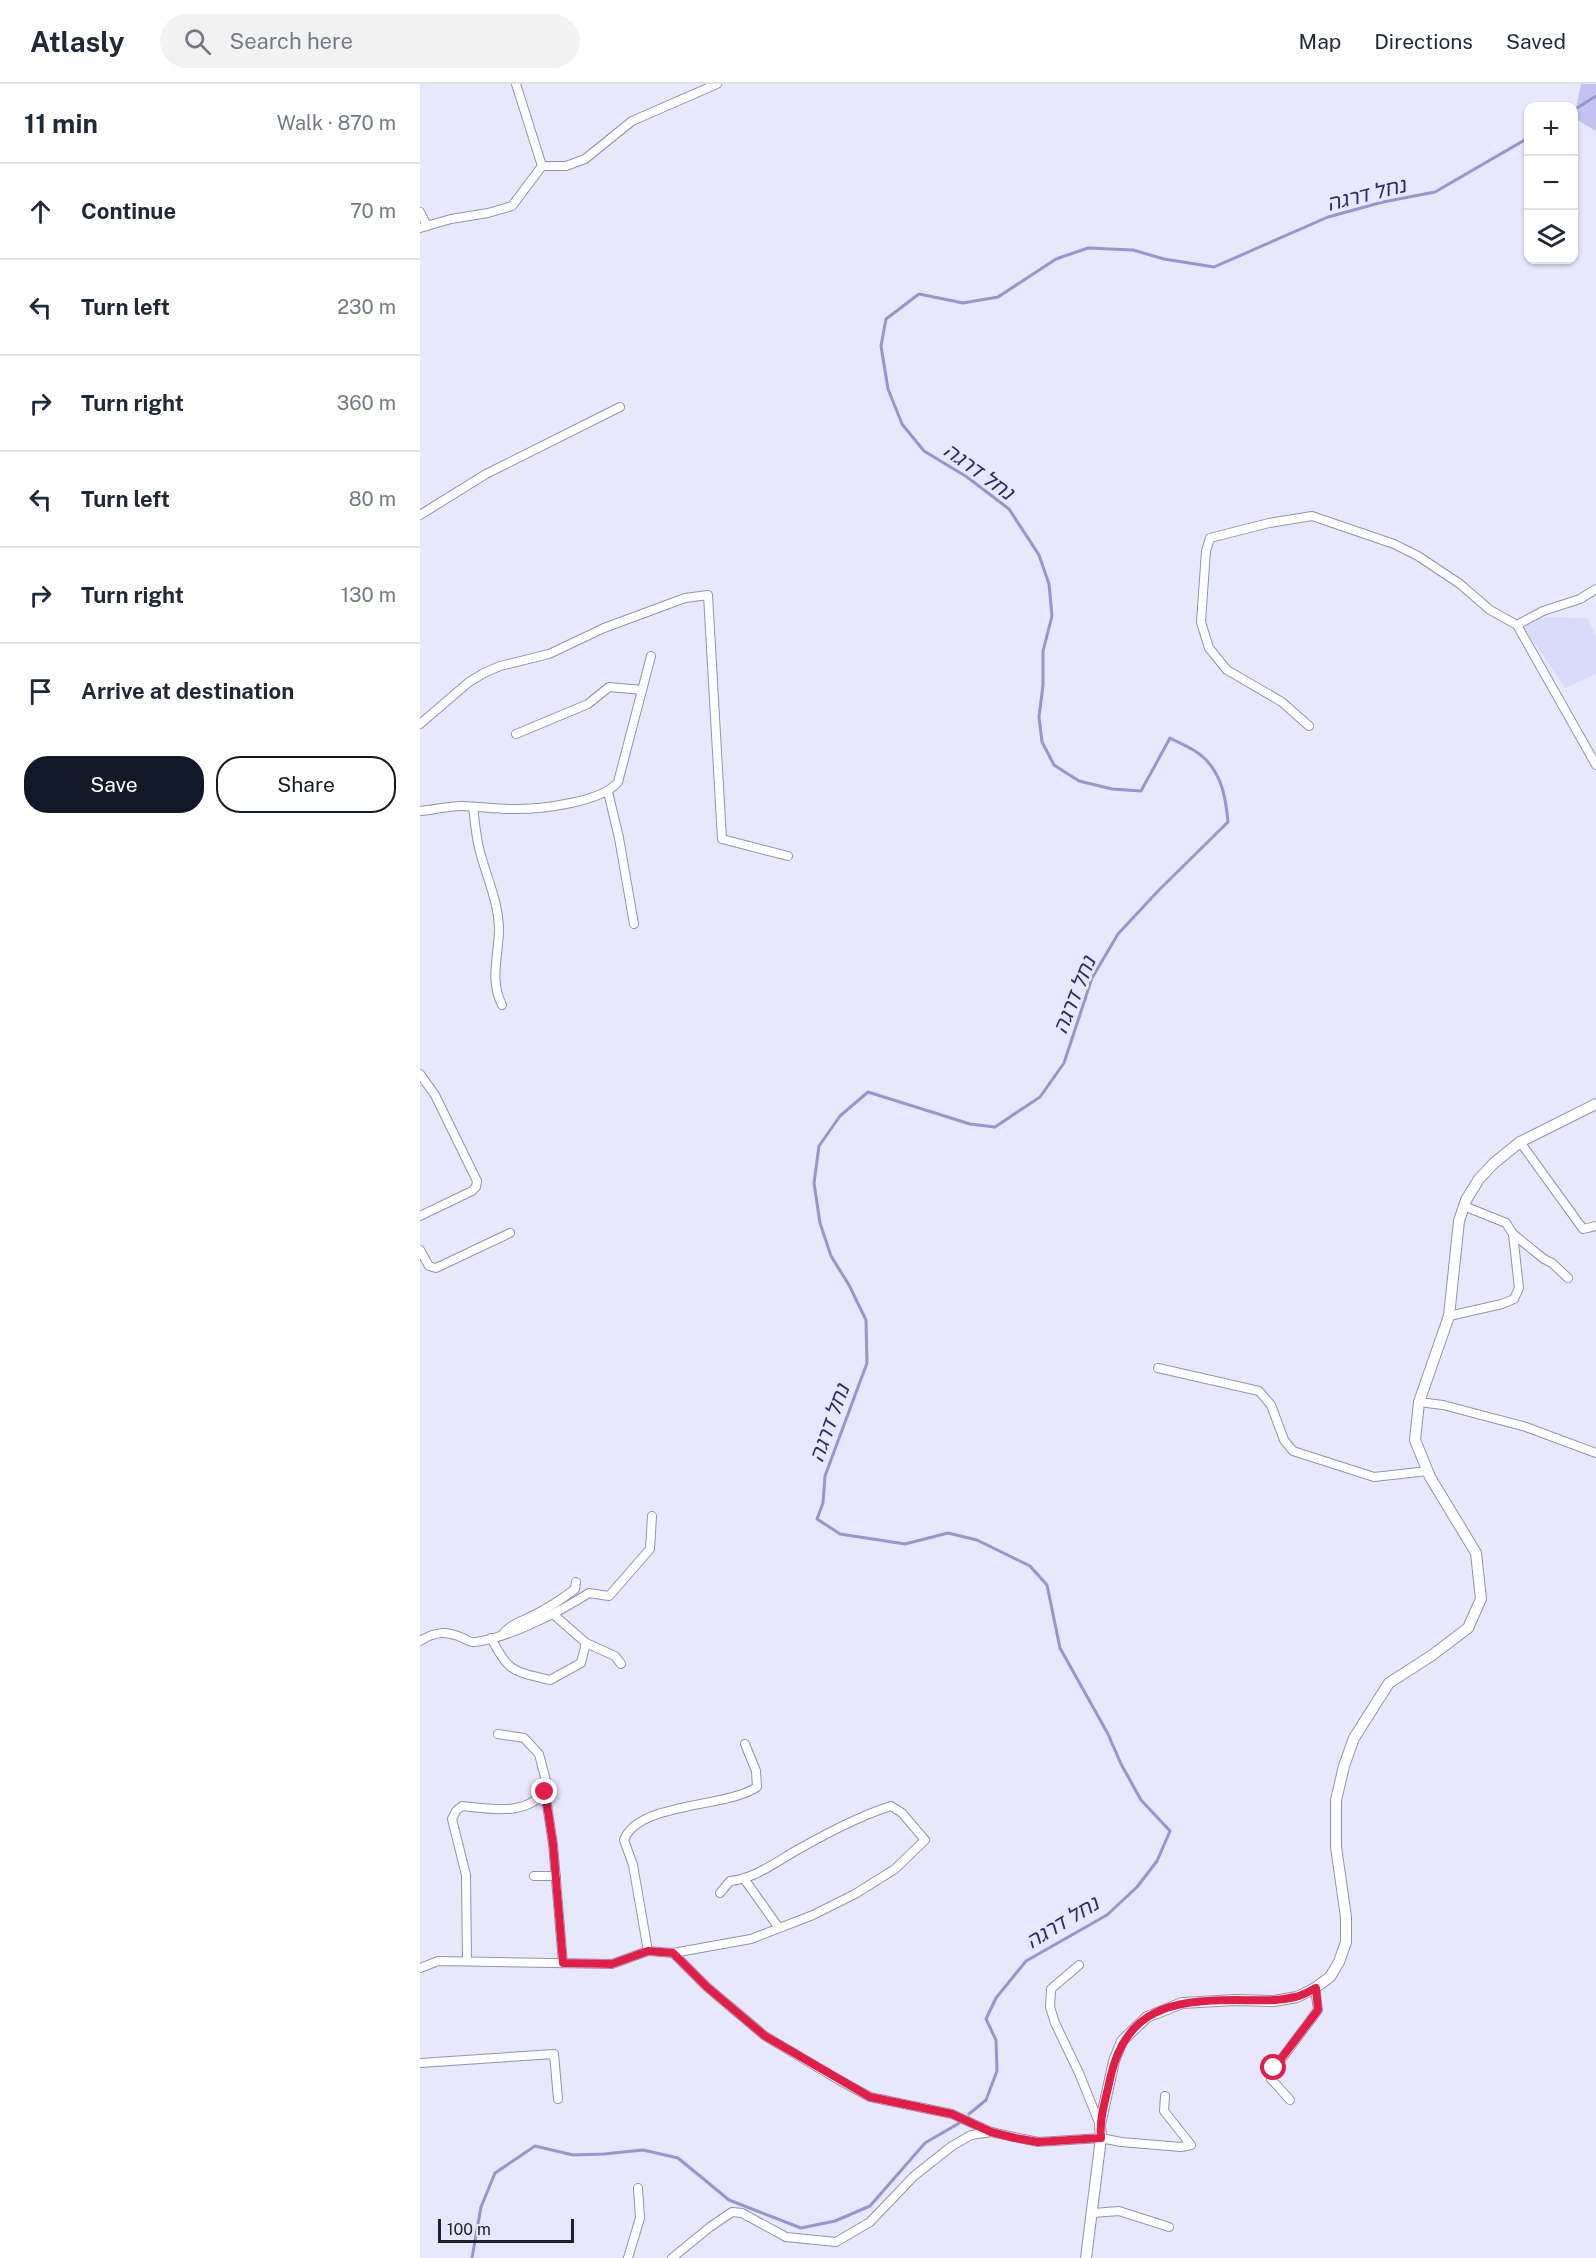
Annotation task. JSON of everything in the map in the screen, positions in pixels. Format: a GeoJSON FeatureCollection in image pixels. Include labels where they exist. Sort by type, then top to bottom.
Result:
{"type":"FeatureCollection","features":[{"type":"Feature","properties":{"kind":"street"},"geometry":{"type":"LineString","coordinates":[[516,84],[542,166]]}},
{"type":"Feature","properties":{"kind":"street"},"geometry":{"type":"LineString","coordinates":[[542,166],[566,166],[585,159],[633,121],[717,84]]}},
{"type":"Feature","properties":{"kind":"street"},"geometry":{"type":"LineString","coordinates":[[420,212],[423,227],[512,206],[542,166]]}},
{"type":"Feature","properties":{"kind":"street"},"geometry":{"type":"LineString","coordinates":[[420,515],[486,474],[620,407]]}},
{"type":"Feature","properties":{"kind":"street"},"geometry":{"type":"LineString","coordinates":[[1309,726],[1282,702],[1227,670],[1209,648],[1201,622],[1206,551],[1210,538],[1269,523],[1312,516],[1394,544],[1418,556],[1460,584],[1490,610],[1517,626],[1541,664],[1596,765]]}},
{"type":"Feature","properties":{"kind":"street"},"geometry":{"type":"LineString","coordinates":[[1517,626],[1543,611],[1580,599],[1596,589]]}},
{"type":"Feature","properties":{"kind":"street"},"geometry":{"type":"LineString","coordinates":[[420,724],[469,682],[492,669],[549,654],[604,628],[685,598],[708,595],[722,839],[788,856]]}},
{"type":"Feature","properties":{"kind":"street"},"geometry":{"type":"LineString","coordinates":[[420,811],[461,806],[537,808],[579,801],[608,792],[618,782],[651,656]]}},
{"type":"Feature","properties":{"kind":"street"},"geometry":{"type":"LineString","coordinates":[[516,734],[588,704],[609,687],[642,690]]}},
{"type":"Feature","properties":{"kind":"street"},"geometry":{"type":"LineString","coordinates":[[608,792],[619,838],[634,924]]}},
{"type":"Feature","properties":{"kind":"street"},"geometry":{"type":"LineString","coordinates":[[473,807],[480,851],[492,884],[498,915],[495,986],[502,1005]]}},
{"type":"Feature","properties":{"kind":"street"},"geometry":{"type":"LineString","coordinates":[[420,1074],[435,1095],[477,1181],[472,1191],[420,1216]]}},
{"type":"Feature","properties":{"kind":"street"},"geometry":{"type":"LineString","coordinates":[[1100,2126],[1114,2061],[1122,2041],[1147,2018],[1182,2003],[1235,2000],[1274,2001],[1297,1997],[1316,1988],[1330,1977],[1339,1962],[1346,1942],[1346,1917],[1336,1847],[1336,1800],[1354,1738],[1389,1683],[1431,1656],[1467,1628],[1481,1599],[1476,1553],[1428,1471],[1415,1440],[1419,1402],[1449,1316],[1460,1221],[1464,1206],[1479,1179],[1494,1163],[1520,1142],[1596,1104]]}},
{"type":"Feature","properties":{"kind":"street"},"geometry":{"type":"LineString","coordinates":[[1520,1142],[1583,1229],[1596,1226]]}},
{"type":"Feature","properties":{"kind":"street"},"geometry":{"type":"LineString","coordinates":[[1464,1206],[1506,1222],[1513,1234],[1568,1278]]}},
{"type":"Feature","properties":{"kind":"street"},"geometry":{"type":"LineString","coordinates":[[420,1250],[429,1266],[436,1268],[510,1233]]}},
{"type":"Feature","properties":{"kind":"street"},"geometry":{"type":"LineString","coordinates":[[1449,1316],[1502,1304],[1514,1299],[1518,1287],[1513,1234]]}},
{"type":"Feature","properties":{"kind":"street"},"geometry":{"type":"LineString","coordinates":[[1158,1368],[1259,1391],[1271,1405],[1284,1440],[1293,1451],[1374,1477],[1428,1471]]}},
{"type":"Feature","properties":{"kind":"street"},"geometry":{"type":"LineString","coordinates":[[1419,1402],[1526,1427],[1596,1453]]}},
{"type":"Feature","properties":{"kind":"street"},"geometry":{"type":"LineString","coordinates":[[420,1641],[431,1634],[448,1631],[473,1643],[502,1635],[553,1614],[589,1593],[609,1596],[650,1549],[652,1516]]}},
{"type":"Feature","properties":{"kind":"street"},"geometry":{"type":"LineString","coordinates":[[502,1635],[509,1625],[534,1616],[575,1589],[576,1582]]}},
{"type":"Feature","properties":{"kind":"street"},"geometry":{"type":"LineString","coordinates":[[553,1614],[586,1643],[615,1656],[621,1665]]}},
{"type":"Feature","properties":{"kind":"street"},"geometry":{"type":"LineString","coordinates":[[490,1638],[502,1660],[519,1674],[550,1680],[581,1662],[586,1643]]}},
{"type":"Feature","properties":{"kind":"street"},"geometry":{"type":"LineString","coordinates":[[498,1734],[524,1738],[539,1754],[546,1781],[545,1792],[556,1876],[563,1963]]}},
{"type":"Feature","properties":{"kind":"street"},"geometry":{"type":"LineString","coordinates":[[648,1951],[633,1865],[624,1840],[627,1832],[633,1825],[684,1806],[747,1794],[756,1787],[756,1772],[745,1744]]}},
{"type":"Feature","properties":{"kind":"street"},"geometry":{"type":"LineString","coordinates":[[467,1961],[466,1875],[452,1819],[462,1806],[507,1811],[537,1802],[545,1792]]}},
{"type":"Feature","properties":{"kind":"street"},"geometry":{"type":"LineString","coordinates":[[420,1968],[438,1962],[467,1961],[612,1964],[648,1951],[673,1953],[751,1939],[813,1915],[855,1894],[894,1869],[926,1839],[902,1813],[891,1806],[875,1811],[801,1848],[745,1880],[730,1881],[720,1893]]}},
{"type":"Feature","properties":{"kind":"street"},"geometry":{"type":"LineString","coordinates":[[534,1876],[556,1876]]}},
{"type":"Feature","properties":{"kind":"street"},"geometry":{"type":"LineString","coordinates":[[745,1880],[779,1928]]}},
{"type":"Feature","properties":{"kind":"street"},"geometry":{"type":"LineString","coordinates":[[673,1953],[707,1987],[765,2036],[870,2097],[952,2114],[991,2132],[1038,2142],[1101,2138],[1181,2147],[1191,2145],[1164,2111],[1165,2096]]}},
{"type":"Feature","properties":{"kind":"street"},"geometry":{"type":"LineString","coordinates":[[1078,1965],[1051,1989],[1050,2007],[1054,2023],[1079,2073],[1100,2126],[1101,2138],[1086,2258]]}},
{"type":"Feature","properties":{"kind":"street"},"geometry":{"type":"LineString","coordinates":[[1290,2100],[1271,2079],[1274,2068],[1318,2010],[1316,1988]]}},
{"type":"Feature","properties":{"kind":"street"},"geometry":{"type":"LineString","coordinates":[[420,2062],[554,2054],[558,2099]]}},
{"type":"Feature","properties":{"kind":"street"},"geometry":{"type":"LineString","coordinates":[[672,2258],[732,2212],[742,2212],[786,2237],[836,2242],[870,2222],[914,2176],[952,2146],[971,2135],[991,2132]]}},
{"type":"Feature","properties":{"kind":"street"},"geometry":{"type":"LineString","coordinates":[[628,2258],[640,2218],[638,2188]]}},
{"type":"Feature","properties":{"kind":"street"},"geometry":{"type":"LineString","coordinates":[[1093,2213],[1119,2211],[1169,2227]]}},
{"type":"Feature","properties":{"kind":"shaded area"},"geometry":{"type":"Polygon","coordinates":[[[1581,84],[1596,84],[1596,131],[1578,120],[1577,102],[1581,84]]]}},
{"type":"Feature","properties":{"kind":"shaded area"},"geometry":{"type":"Polygon","coordinates":[[[1547,617],[1587,618],[1596,636],[1596,674],[1565,688],[1524,627],[1547,617]]]}},
{"type":"Feature","properties":{"kind":"waterway","name":"נחל דרגה"},"geometry":{"type":"LineString","coordinates":[[1578,107],[1596,96]]}},
{"type":"Feature","properties":{"kind":"waterway","name":"נחל דרגה"},"geometry":{"type":"LineString","coordinates":[[969,2114],[986,2100],[997,2071],[996,2040],[986,2019],[996,1998],[1026,1961],[1107,1915],[1137,1887],[1157,1861],[1170,1831],[1141,1800],[1121,1764],[1108,1734],[1060,1648],[1047,1585],[1030,1566],[977,1540],[948,1533],[905,1544],[840,1534],[817,1519],[823,1503],[825,1476],[867,1363],[866,1320],[849,1285],[831,1256],[820,1223],[814,1183],[819,1146],[840,1116],[868,1092],[970,1124],[995,1127],[1040,1097],[1064,1063],[1092,978],[1118,934],[1228,822],[1224,796],[1215,771],[1200,754],[1170,738],[1141,791],[1112,789],[1079,781],[1054,765],[1042,742],[1039,717],[1043,685],[1043,651],[1052,616],[1049,584],[1039,555],[1009,509],[967,477],[924,451],[902,424],[888,389],[881,346],[886,319],[919,294],[963,303],[998,297],[1056,259],[1088,248],[1133,250],[1164,259],[1214,267],[1328,217],[1383,202],[1435,192],[1524,140]]}},
{"type":"Feature","properties":{"kind":"waterway","name":"נחל דרגה"},"geometry":{"type":"LineString","coordinates":[[472,2258],[481,2207],[495,2173],[535,2146],[573,2155],[643,2150],[678,2158],[729,2200],[801,2228],[835,2221],[870,2206],[925,2143],[961,2122]]}},
{"type":"Feature","properties":{"kind":"route"},"geometry":{"type":"LineString","coordinates":[[545,1792],[553,1844],[563,1963],[612,1964],[648,1951],[673,1953],[707,1987],[765,2036],[870,2097],[952,2114],[991,2132],[1015,2138],[1038,2142],[1101,2138],[1100,2126],[1114,2061],[1122,2041],[1147,2018],[1163,2009],[1182,2003],[1235,2000],[1274,2001],[1297,1997],[1316,1988],[1318,2010],[1274,2068]]}}]}
